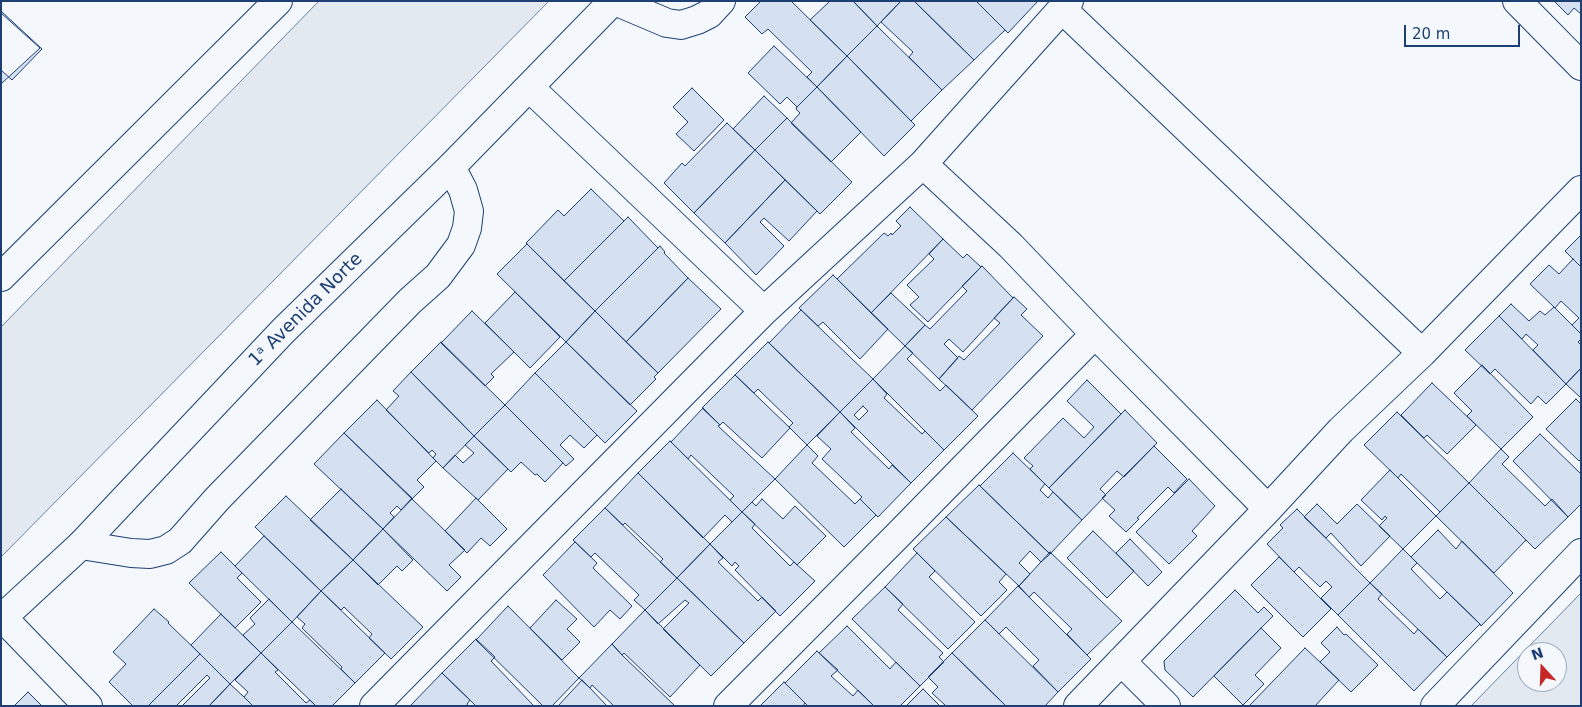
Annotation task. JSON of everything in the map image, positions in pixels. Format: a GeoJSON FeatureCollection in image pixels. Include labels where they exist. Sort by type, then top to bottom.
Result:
{"type":"FeatureCollection","features":[{"type":"Feature","properties":{"kind":"street"},"geometry":{"type":"LineString","coordinates":[[1,277],[278,1]]}},
{"type":"Feature","properties":{"kind":"street"},"geometry":{"type":"LineString","coordinates":[[614,1],[667,23],[681,25],[708,14],[721,1]]}},
{"type":"Feature","properties":{"kind":"street","name":"1ᵃ Avenida Norte"},"geometry":{"type":"LineString","coordinates":[[2,619],[81,545],[283,331],[451,167],[614,1]]}},
{"type":"Feature","properties":{"kind":"street"},"geometry":{"type":"LineString","coordinates":[[1517,1],[1581,66]]}},
{"type":"Feature","properties":{"kind":"street"},"geometry":{"type":"LineString","coordinates":[[374,706],[764,311],[923,164],[1066,5],[1422,353]]}},
{"type":"Feature","properties":{"kind":"street"},"geometry":{"type":"LineString","coordinates":[[530,88],[764,311]]}},
{"type":"Feature","properties":{"kind":"street"},"geometry":{"type":"LineString","coordinates":[[923,164],[1011,246],[1268,509]]}},
{"type":"Feature","properties":{"kind":"street"},"geometry":{"type":"LineString","coordinates":[[81,545],[131,554],[150,554],[166,550],[180,541],[223,492],[410,301],[438,276],[461,245],[467,228],[469,210],[463,190],[451,167]]}},
{"type":"Feature","properties":{"kind":"street"},"geometry":{"type":"LineString","coordinates":[[1078,706],[1268,509],[1341,430],[1422,353],[1581,190]]}},
{"type":"Feature","properties":{"kind":"street"},"geometry":{"type":"LineString","coordinates":[[728,706],[1096,334]]}},
{"type":"Feature","properties":{"kind":"street"},"geometry":{"type":"LineString","coordinates":[[1434,706],[1581,553]]}},
{"type":"Feature","properties":{"kind":"street"},"geometry":{"type":"LineString","coordinates":[[2,619],[88,706]]}},
{"type":"Feature","properties":{"kind":"street"},"geometry":{"type":"LineString","coordinates":[[1121,661],[1166,706]]}},
{"type":"Feature","properties":{"kind":"shaded area"},"geometry":{"type":"Polygon","coordinates":[[[319,1],[549,1],[1,557],[1,327],[319,1]]]}},
{"type":"Feature","properties":{"kind":"shaded area"},"geometry":{"type":"Polygon","coordinates":[[[1581,593],[1581,706],[1471,706],[1517,659],[1517,692],[1567,692],[1567,642],[1533,642],[1581,593]]]}},
{"type":"Feature","properties":{"kind":"building"},"geometry":{"type":"Polygon","coordinates":[[[761,1],[791,1],[847,56],[817,87],[807,77],[812,72],[768,29],[762,34],[745,17],[761,1]]]}},
{"type":"Feature","properties":{"kind":"building"},"geometry":{"type":"Polygon","coordinates":[[[830,1],[853,1],[877,26],[847,56],[810,20],[830,1]]]}},
{"type":"Feature","properties":{"kind":"building"},"geometry":{"type":"Polygon","coordinates":[[[853,1],[901,1],[877,26],[853,1]]]}},
{"type":"Feature","properties":{"kind":"building"},"geometry":{"type":"Polygon","coordinates":[[[901,1],[914,1],[974,60],[942,90],[909,57],[913,52],[881,22],[901,1]]]}},
{"type":"Feature","properties":{"kind":"building"},"geometry":{"type":"Polygon","coordinates":[[[914,1],[976,1],[1005,30],[974,60],[914,1]]]}},
{"type":"Feature","properties":{"kind":"building"},"geometry":{"type":"Polygon","coordinates":[[[976,1],[1038,1],[1008,33],[976,1]]]}},
{"type":"Feature","properties":{"kind":"building"},"geometry":{"type":"Polygon","coordinates":[[[1554,1],[1581,1],[1581,14],[1574,8],[1568,15],[1554,1]]]}},
{"type":"Feature","properties":{"kind":"building"},"geometry":{"type":"Polygon","coordinates":[[[1,11],[42,49],[12,80],[1,70],[1,11]]]}},
{"type":"Feature","properties":{"kind":"building"},"geometry":{"type":"Polygon","coordinates":[[[1,13],[40,48],[1,84],[1,13]]]}},
{"type":"Feature","properties":{"kind":"building"},"geometry":{"type":"Polygon","coordinates":[[[877,26],[942,90],[911,121],[847,56],[877,26]]]}},
{"type":"Feature","properties":{"kind":"building"},"geometry":{"type":"Polygon","coordinates":[[[774,46],[817,87],[797,107],[787,97],[780,104],[748,73],[774,46]]]}},
{"type":"Feature","properties":{"kind":"building"},"geometry":{"type":"Polygon","coordinates":[[[847,56],[915,125],[884,156],[817,87],[847,56]]]}},
{"type":"Feature","properties":{"kind":"building"},"geometry":{"type":"Polygon","coordinates":[[[817,87],[861,132],[831,162],[791,123],[800,113],[796,109],[797,107],[817,87]]]}},
{"type":"Feature","properties":{"kind":"building"},"geometry":{"type":"Polygon","coordinates":[[[692,88],[724,120],[694,151],[676,134],[688,122],[673,107],[692,88]]]}},
{"type":"Feature","properties":{"kind":"building"},"geometry":{"type":"Polygon","coordinates":[[[764,96],[787,118],[755,150],[733,129],[764,96]]]}},
{"type":"Feature","properties":{"kind":"building"},"geometry":{"type":"Polygon","coordinates":[[[787,118],[852,182],[820,214],[755,150],[787,118]]]}},
{"type":"Feature","properties":{"kind":"building"},"geometry":{"type":"Polygon","coordinates":[[[727,123],[755,150],[694,213],[664,183],[682,163],[685,166],[727,123]]]}},
{"type":"Feature","properties":{"kind":"building"},"geometry":{"type":"Polygon","coordinates":[[[755,150],[785,180],[725,243],[694,213],[755,150]]]}},
{"type":"Feature","properties":{"kind":"building"},"geometry":{"type":"Polygon","coordinates":[[[785,180],[817,211],[789,241],[764,218],[760,222],[784,246],[756,275],[725,243],[785,180]]]}},
{"type":"Feature","properties":{"kind":"building"},"geometry":{"type":"Polygon","coordinates":[[[591,189],[624,221],[564,281],[526,243],[558,210],[564,216],[591,189]]]}},
{"type":"Feature","properties":{"kind":"building"},"geometry":{"type":"Polygon","coordinates":[[[910,207],[943,239],[871,313],[837,279],[884,233],[888,236],[891,233],[892,235],[901,226],[896,221],[910,207]]]}},
{"type":"Feature","properties":{"kind":"building"},"geometry":{"type":"Polygon","coordinates":[[[628,217],[658,248],[595,311],[564,281],[628,217]]]}},
{"type":"Feature","properties":{"kind":"building"},"geometry":{"type":"Polygon","coordinates":[[[1581,235],[1581,267],[1565,251],[1581,235]]]}},
{"type":"Feature","properties":{"kind":"building"},"geometry":{"type":"Polygon","coordinates":[[[943,239],[963,258],[967,254],[981,267],[928,322],[910,305],[919,297],[907,285],[934,259],[929,254],[943,239]]]}},
{"type":"Feature","properties":{"kind":"building"},"geometry":{"type":"Polygon","coordinates":[[[527,244],[595,311],[566,342],[497,274],[527,244]]]}},
{"type":"Feature","properties":{"kind":"building"},"geometry":{"type":"Polygon","coordinates":[[[660,246],[664,253],[688,278],[626,342],[595,311],[660,246]]]}},
{"type":"Feature","properties":{"kind":"building"},"geometry":{"type":"Polygon","coordinates":[[[1573,259],[1581,267],[1581,334],[1572,325],[1579,318],[1561,301],[1555,308],[1530,284],[1549,265],[1559,274],[1573,259]]]}},
{"type":"Feature","properties":{"kind":"building"},"geometry":{"type":"Polygon","coordinates":[[[982,266],[1013,298],[963,352],[949,339],[944,344],[958,358],[939,379],[905,346],[925,325],[930,329],[967,291],[962,286],[982,266]]]}},
{"type":"Feature","properties":{"kind":"building"},"geometry":{"type":"Polygon","coordinates":[[[833,275],[888,329],[860,359],[823,322],[818,326],[799,308],[833,275]]]}},
{"type":"Feature","properties":{"kind":"building"},"geometry":{"type":"Polygon","coordinates":[[[688,278],[721,309],[658,373],[626,342],[688,278]]]}},
{"type":"Feature","properties":{"kind":"building"},"geometry":{"type":"Polygon","coordinates":[[[515,292],[560,337],[530,368],[485,323],[515,292]]]}},
{"type":"Feature","properties":{"kind":"building"},"geometry":{"type":"Polygon","coordinates":[[[891,293],[925,325],[905,346],[871,313],[891,293]]]}},
{"type":"Feature","properties":{"kind":"building"},"geometry":{"type":"Polygon","coordinates":[[[1014,297],[1027,309],[1021,315],[1043,336],[972,410],[939,379],[959,356],[964,360],[1000,323],[994,318],[1014,297]]]}},
{"type":"Feature","properties":{"kind":"building"},"geometry":{"type":"Polygon","coordinates":[[[1511,304],[1529,321],[1540,311],[1545,315],[1554,307],[1581,334],[1581,339],[1578,342],[1581,345],[1581,368],[1566,384],[1533,350],[1538,345],[1526,334],[1522,339],[1499,316],[1511,304]]]}},
{"type":"Feature","properties":{"kind":"building"},"geometry":{"type":"Polygon","coordinates":[[[801,310],[873,379],[840,412],[769,343],[801,310]]]}},
{"type":"Feature","properties":{"kind":"building"},"geometry":{"type":"Polygon","coordinates":[[[472,311],[514,352],[491,374],[494,377],[485,386],[441,343],[472,311]]]}},
{"type":"Feature","properties":{"kind":"building"},"geometry":{"type":"Polygon","coordinates":[[[595,311],[658,373],[654,377],[656,379],[630,405],[566,342],[595,311]]]}},
{"type":"Feature","properties":{"kind":"building"},"geometry":{"type":"Polygon","coordinates":[[[1499,316],[1566,384],[1546,404],[1538,396],[1531,404],[1495,369],[1490,374],[1465,350],[1499,316]]]}},
{"type":"Feature","properties":{"kind":"building"},"geometry":{"type":"Polygon","coordinates":[[[441,342],[505,405],[474,436],[411,372],[441,342]]]}},
{"type":"Feature","properties":{"kind":"building"},"geometry":{"type":"Polygon","coordinates":[[[566,342],[637,411],[605,443],[535,373],[566,342]]]}},
{"type":"Feature","properties":{"kind":"building"},"geometry":{"type":"Polygon","coordinates":[[[768,342],[840,412],[807,445],[789,427],[793,423],[758,389],[754,393],[735,375],[768,342]]]}},
{"type":"Feature","properties":{"kind":"building"},"geometry":{"type":"Polygon","coordinates":[[[905,346],[913,353],[907,359],[940,391],[946,385],[978,416],[944,450],[873,379],[905,346]]]}},
{"type":"Feature","properties":{"kind":"building"},"geometry":{"type":"Polygon","coordinates":[[[1482,365],[1533,417],[1501,449],[1467,416],[1472,411],[1454,393],[1482,365]]]}},
{"type":"Feature","properties":{"kind":"building"},"geometry":{"type":"Polygon","coordinates":[[[1581,368],[1581,398],[1566,384],[1581,368]]]}},
{"type":"Feature","properties":{"kind":"building"},"geometry":{"type":"Polygon","coordinates":[[[411,372],[474,436],[443,468],[433,458],[436,454],[432,450],[429,453],[386,410],[399,396],[393,391],[411,372]]]}},
{"type":"Feature","properties":{"kind":"building"},"geometry":{"type":"Polygon","coordinates":[[[535,373],[597,435],[584,448],[570,435],[560,445],[574,459],[566,466],[505,405],[535,373]]]}},
{"type":"Feature","properties":{"kind":"building"},"geometry":{"type":"Polygon","coordinates":[[[735,375],[790,428],[762,458],[723,422],[720,425],[702,408],[735,375]]]}},
{"type":"Feature","properties":{"kind":"building"},"geometry":{"type":"Polygon","coordinates":[[[873,379],[887,394],[884,398],[922,434],[925,431],[944,450],[911,483],[840,412],[873,379]],[[863,406],[854,415],[859,420],[868,411],[863,406]]]}},
{"type":"Feature","properties":{"kind":"building"},"geometry":{"type":"Polygon","coordinates":[[[1087,380],[1121,414],[1049,488],[1030,469],[1033,466],[1024,458],[1063,418],[1084,438],[1094,427],[1067,401],[1087,380]]]}},
{"type":"Feature","properties":{"kind":"building"},"geometry":{"type":"Polygon","coordinates":[[[1432,383],[1476,425],[1447,454],[1427,435],[1424,438],[1401,415],[1432,383]]]}},
{"type":"Feature","properties":{"kind":"building"},"geometry":{"type":"Polygon","coordinates":[[[1576,399],[1581,404],[1581,459],[1579,461],[1546,429],[1576,399]]]}},
{"type":"Feature","properties":{"kind":"building"},"geometry":{"type":"Polygon","coordinates":[[[377,400],[436,461],[417,480],[424,487],[412,499],[344,433],[377,400]]]}},
{"type":"Feature","properties":{"kind":"building"},"geometry":{"type":"Polygon","coordinates":[[[505,405],[563,463],[545,482],[521,462],[511,472],[474,436],[505,405]]]}},
{"type":"Feature","properties":{"kind":"building"},"geometry":{"type":"Polygon","coordinates":[[[703,408],[720,425],[718,426],[775,479],[742,512],[730,500],[734,496],[691,455],[688,459],[671,442],[703,408]]]}},
{"type":"Feature","properties":{"kind":"building"},"geometry":{"type":"Polygon","coordinates":[[[1125,410],[1157,443],[1124,477],[1117,471],[1100,489],[1106,495],[1082,520],[1049,488],[1125,410]]]}},
{"type":"Feature","properties":{"kind":"building"},"geometry":{"type":"Polygon","coordinates":[[[840,412],[855,428],[851,432],[889,469],[892,465],[911,483],[878,517],[860,499],[862,497],[822,459],[831,449],[817,436],[840,412]]]}},
{"type":"Feature","properties":{"kind":"building"},"geometry":{"type":"Polygon","coordinates":[[[1397,412],[1469,483],[1440,512],[1401,474],[1398,478],[1364,445],[1397,412]]]}},
{"type":"Feature","properties":{"kind":"building"},"geometry":{"type":"Polygon","coordinates":[[[344,433],[412,498],[401,510],[397,506],[390,513],[394,517],[383,529],[314,464],[344,433]]]}},
{"type":"Feature","properties":{"kind":"building"},"geometry":{"type":"Polygon","coordinates":[[[1540,434],[1581,474],[1581,504],[1568,517],[1513,461],[1540,434]]]}},
{"type":"Feature","properties":{"kind":"building"},"geometry":{"type":"Polygon","coordinates":[[[474,436],[508,469],[478,500],[443,468],[455,455],[463,463],[474,453],[465,445],[474,436]]]}},
{"type":"Feature","properties":{"kind":"building"},"geometry":{"type":"Polygon","coordinates":[[[670,441],[742,512],[732,522],[725,515],[703,538],[638,473],[670,441]]]}},
{"type":"Feature","properties":{"kind":"building"},"geometry":{"type":"Polygon","coordinates":[[[807,445],[818,456],[812,463],[855,504],[860,499],[876,515],[844,547],[775,479],[807,445]]]}},
{"type":"Feature","properties":{"kind":"building"},"geometry":{"type":"Polygon","coordinates":[[[1154,446],[1187,479],[1174,493],[1168,487],[1137,518],[1139,519],[1126,532],[1109,516],[1115,510],[1102,498],[1154,446]]]}},
{"type":"Feature","properties":{"kind":"building"},"geometry":{"type":"Polygon","coordinates":[[[1501,449],[1509,457],[1502,464],[1545,506],[1552,499],[1568,517],[1535,549],[1469,483],[1501,449]]]}},
{"type":"Feature","properties":{"kind":"building"},"geometry":{"type":"Polygon","coordinates":[[[1013,453],[1045,484],[1040,490],[1048,498],[1053,492],[1082,520],[1050,554],[980,486],[1013,453]]]}},
{"type":"Feature","properties":{"kind":"building"},"geometry":{"type":"Polygon","coordinates":[[[1390,470],[1436,516],[1403,549],[1379,526],[1387,518],[1385,516],[1382,520],[1361,500],[1390,470]]]}},
{"type":"Feature","properties":{"kind":"building"},"geometry":{"type":"Polygon","coordinates":[[[638,473],[710,544],[677,578],[660,562],[663,559],[625,523],[623,525],[605,508],[638,473]]]}},
{"type":"Feature","properties":{"kind":"building"},"geometry":{"type":"Polygon","coordinates":[[[1189,479],[1215,506],[1192,531],[1197,536],[1169,564],[1136,532],[1189,479]]]}},
{"type":"Feature","properties":{"kind":"building"},"geometry":{"type":"Polygon","coordinates":[[[1469,483],[1526,540],[1494,573],[1436,516],[1469,483]]]}},
{"type":"Feature","properties":{"kind":"building"},"geometry":{"type":"Polygon","coordinates":[[[979,485],[1050,554],[1041,562],[1030,551],[1019,563],[1030,574],[1019,586],[946,517],[979,485]]]}},
{"type":"Feature","properties":{"kind":"building"},"geometry":{"type":"Polygon","coordinates":[[[341,489],[383,529],[353,560],[310,520],[341,489]]]}},
{"type":"Feature","properties":{"kind":"building"},"geometry":{"type":"Polygon","coordinates":[[[286,496],[353,560],[321,591],[255,527],[286,496]]]}},
{"type":"Feature","properties":{"kind":"building"},"geometry":{"type":"Polygon","coordinates":[[[476,498],[507,529],[490,546],[481,538],[467,553],[445,531],[476,498]]]}},
{"type":"Feature","properties":{"kind":"building"},"geometry":{"type":"Polygon","coordinates":[[[412,499],[465,550],[449,565],[461,577],[447,591],[383,529],[412,499]]]}},
{"type":"Feature","properties":{"kind":"building"},"geometry":{"type":"Polygon","coordinates":[[[762,499],[783,519],[795,506],[826,536],[797,565],[742,512],[752,502],[756,506],[762,499]]]}},
{"type":"Feature","properties":{"kind":"building"},"geometry":{"type":"Polygon","coordinates":[[[1317,504],[1337,524],[1357,504],[1390,536],[1361,566],[1331,533],[1326,538],[1304,517],[1317,504]]]}},
{"type":"Feature","properties":{"kind":"building"},"geometry":{"type":"Polygon","coordinates":[[[605,508],[677,578],[645,610],[634,600],[639,595],[595,553],[591,557],[573,540],[605,508]]]}},
{"type":"Feature","properties":{"kind":"building"},"geometry":{"type":"Polygon","coordinates":[[[1297,509],[1370,583],[1338,615],[1321,598],[1332,587],[1326,581],[1320,587],[1299,567],[1294,572],[1267,544],[1283,528],[1280,525],[1297,509]]]}},
{"type":"Feature","properties":{"kind":"building"},"geometry":{"type":"Polygon","coordinates":[[[742,512],[755,524],[752,528],[790,566],[794,562],[815,581],[780,616],[735,570],[739,566],[735,562],[732,566],[710,544],[742,512]]]}},
{"type":"Feature","properties":{"kind":"building"},"geometry":{"type":"Polygon","coordinates":[[[946,517],[1006,574],[999,582],[1007,590],[981,616],[913,549],[946,517]]]}},
{"type":"Feature","properties":{"kind":"building"},"geometry":{"type":"Polygon","coordinates":[[[383,529],[413,560],[402,571],[397,566],[378,585],[353,560],[383,529]]]}},
{"type":"Feature","properties":{"kind":"building"},"geometry":{"type":"Polygon","coordinates":[[[1438,530],[1456,549],[1462,541],[1513,593],[1481,626],[1411,557],[1438,530]]]}},
{"type":"Feature","properties":{"kind":"building"},"geometry":{"type":"Polygon","coordinates":[[[1093,531],[1134,571],[1107,598],[1067,558],[1093,531]]]}},
{"type":"Feature","properties":{"kind":"building"},"geometry":{"type":"Polygon","coordinates":[[[264,536],[321,591],[292,622],[235,566],[264,536]]]}},
{"type":"Feature","properties":{"kind":"building"},"geometry":{"type":"Polygon","coordinates":[[[1130,539],[1162,572],[1148,586],[1116,553],[1130,539]]]}},
{"type":"Feature","properties":{"kind":"building"},"geometry":{"type":"Polygon","coordinates":[[[575,542],[597,563],[593,568],[632,606],[620,619],[610,610],[594,627],[543,575],[575,542]]]}},
{"type":"Feature","properties":{"kind":"building"},"geometry":{"type":"Polygon","coordinates":[[[710,544],[723,558],[718,562],[758,601],[762,597],[776,611],[744,643],[677,578],[710,544]]]}},
{"type":"Feature","properties":{"kind":"building"},"geometry":{"type":"Polygon","coordinates":[[[1403,549],[1417,563],[1411,569],[1440,599],[1447,592],[1480,624],[1447,657],[1370,583],[1403,549]]]}},
{"type":"Feature","properties":{"kind":"building"},"geometry":{"type":"Polygon","coordinates":[[[221,552],[242,573],[237,578],[261,602],[235,628],[189,583],[221,552]]]}},
{"type":"Feature","properties":{"kind":"building"},"geometry":{"type":"Polygon","coordinates":[[[1050,552],[1122,621],[1087,655],[1067,634],[1072,629],[1034,592],[1029,597],[1019,586],[1050,552]]]}},
{"type":"Feature","properties":{"kind":"building"},"geometry":{"type":"Polygon","coordinates":[[[917,553],[935,571],[929,577],[975,622],[948,649],[885,587],[917,553]]]}},
{"type":"Feature","properties":{"kind":"building"},"geometry":{"type":"Polygon","coordinates":[[[1279,557],[1331,609],[1303,637],[1251,585],[1279,557]]]}},
{"type":"Feature","properties":{"kind":"building"},"geometry":{"type":"Polygon","coordinates":[[[353,560],[423,627],[391,659],[369,638],[372,634],[344,607],[341,610],[321,591],[353,560]]]}},
{"type":"Feature","properties":{"kind":"building"},"geometry":{"type":"Polygon","coordinates":[[[677,578],[744,643],[711,676],[663,629],[689,603],[685,600],[658,624],[645,610],[677,578]]]}},
{"type":"Feature","properties":{"kind":"building"},"geometry":{"type":"Polygon","coordinates":[[[1370,583],[1382,594],[1378,599],[1414,634],[1418,629],[1447,657],[1414,691],[1338,615],[1370,583]]]}},
{"type":"Feature","properties":{"kind":"building"},"geometry":{"type":"Polygon","coordinates":[[[1018,586],[1091,659],[1058,692],[1033,666],[1039,660],[1006,627],[999,634],[985,620],[1018,586]]]}},
{"type":"Feature","properties":{"kind":"building"},"geometry":{"type":"Polygon","coordinates":[[[885,587],[903,604],[898,610],[943,653],[939,657],[944,662],[920,686],[852,619],[885,587]]]}},
{"type":"Feature","properties":{"kind":"building"},"geometry":{"type":"Polygon","coordinates":[[[1235,590],[1258,613],[1264,607],[1273,616],[1193,697],[1165,670],[1164,661],[1235,590]]]}},
{"type":"Feature","properties":{"kind":"building"},"geometry":{"type":"Polygon","coordinates":[[[321,591],[385,653],[355,683],[341,669],[342,667],[302,628],[305,624],[297,617],[321,591]]]}},
{"type":"Feature","properties":{"kind":"building"},"geometry":{"type":"Polygon","coordinates":[[[269,599],[292,622],[261,653],[243,635],[255,624],[250,618],[269,599]]]}},
{"type":"Feature","properties":{"kind":"building"},"geometry":{"type":"Polygon","coordinates":[[[556,600],[577,619],[567,629],[580,642],[562,660],[530,628],[556,600]]]}},
{"type":"Feature","properties":{"kind":"building"},"geometry":{"type":"Polygon","coordinates":[[[508,606],[579,678],[552,706],[543,706],[476,640],[508,606]]]}},
{"type":"Feature","properties":{"kind":"building"},"geometry":{"type":"Polygon","coordinates":[[[154,609],[200,654],[148,706],[133,706],[109,682],[126,664],[113,652],[154,609]]]}},
{"type":"Feature","properties":{"kind":"building"},"geometry":{"type":"Polygon","coordinates":[[[645,610],[700,665],[670,697],[612,644],[645,610]]]}},
{"type":"Feature","properties":{"kind":"building"},"geometry":{"type":"Polygon","coordinates":[[[221,614],[261,653],[230,684],[191,645],[221,614]]]}},
{"type":"Feature","properties":{"kind":"building"},"geometry":{"type":"Polygon","coordinates":[[[985,620],[1058,692],[1045,706],[1006,706],[952,653],[985,620]]]}},
{"type":"Feature","properties":{"kind":"building"},"geometry":{"type":"Polygon","coordinates":[[[292,622],[355,683],[332,706],[316,706],[261,653],[292,622]]]}},
{"type":"Feature","properties":{"kind":"building"},"geometry":{"type":"Polygon","coordinates":[[[847,626],[890,669],[896,662],[920,686],[900,706],[874,706],[819,653],[847,626]]]}},
{"type":"Feature","properties":{"kind":"building"},"geometry":{"type":"Polygon","coordinates":[[[1337,627],[1378,665],[1351,692],[1320,662],[1330,652],[1321,643],[1337,627]]]}},
{"type":"Feature","properties":{"kind":"building"},"geometry":{"type":"Polygon","coordinates":[[[1261,628],[1281,648],[1255,675],[1264,684],[1243,705],[1214,676],[1261,628]]]}},
{"type":"Feature","properties":{"kind":"building"},"geometry":{"type":"Polygon","coordinates":[[[476,639],[495,657],[491,661],[534,706],[476,706],[442,673],[476,639]]]}},
{"type":"Feature","properties":{"kind":"building"},"geometry":{"type":"Polygon","coordinates":[[[612,644],[675,706],[614,706],[592,685],[590,688],[579,678],[612,644]]]}},
{"type":"Feature","properties":{"kind":"building"},"geometry":{"type":"Polygon","coordinates":[[[1305,648],[1339,680],[1315,706],[1249,706],[1305,648]]]}},
{"type":"Feature","properties":{"kind":"building"},"geometry":{"type":"Polygon","coordinates":[[[817,651],[838,670],[831,676],[853,696],[858,690],[874,706],[808,706],[785,683],[817,651]]]}},
{"type":"Feature","properties":{"kind":"building"},"geometry":{"type":"Polygon","coordinates":[[[261,653],[278,670],[275,672],[306,703],[310,700],[316,706],[253,706],[244,697],[248,692],[235,680],[261,653]]]}},
{"type":"Feature","properties":{"kind":"building"},"geometry":{"type":"Polygon","coordinates":[[[952,653],[1006,706],[946,706],[932,693],[938,687],[928,677],[952,653]]]}},
{"type":"Feature","properties":{"kind":"building"},"geometry":{"type":"Polygon","coordinates":[[[200,654],[230,684],[209,706],[182,706],[210,678],[207,675],[176,706],[148,706],[200,654]]]}},
{"type":"Feature","properties":{"kind":"building"},"geometry":{"type":"Polygon","coordinates":[[[442,673],[470,700],[467,704],[468,706],[410,706],[442,673]]]}},
{"type":"Feature","properties":{"kind":"building"},"geometry":{"type":"Polygon","coordinates":[[[582,680],[590,688],[607,706],[558,706],[582,680]]]}},
{"type":"Feature","properties":{"kind":"building"},"geometry":{"type":"Polygon","coordinates":[[[784,682],[805,703],[803,706],[760,706],[784,682]]]}},
{"type":"Feature","properties":{"kind":"building"},"geometry":{"type":"Polygon","coordinates":[[[230,684],[244,697],[253,706],[209,706],[230,684]]]}},
{"type":"Feature","properties":{"kind":"building"},"geometry":{"type":"Polygon","coordinates":[[[923,689],[940,706],[906,706],[923,689]]]}},
{"type":"Feature","properties":{"kind":"building"},"geometry":{"type":"Polygon","coordinates":[[[28,692],[42,706],[14,706],[28,692]]]}}]}
